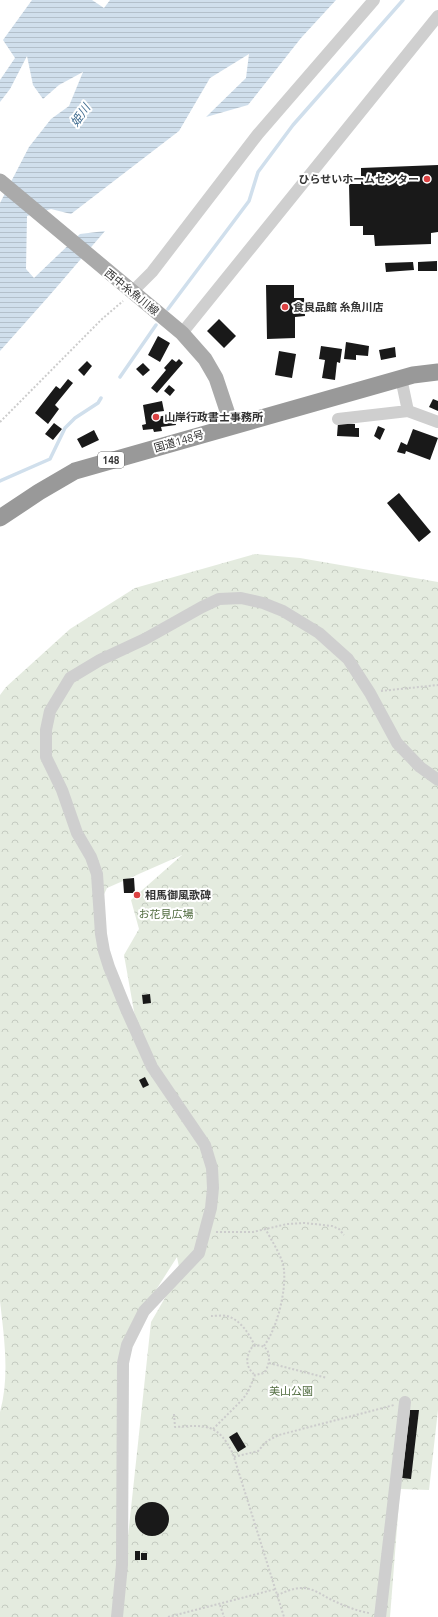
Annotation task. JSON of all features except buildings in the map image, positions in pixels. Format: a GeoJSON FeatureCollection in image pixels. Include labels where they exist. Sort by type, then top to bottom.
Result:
{"type":"FeatureCollection","features":[{"type":"Feature","properties":{"kind":"highway","name":"国道148号"},"geometry":{"type":"LineString","coordinates":[[0,518],[75,470],[401,378],[438,372]]}},
{"type":"Feature","properties":{"kind":"main road","name":"西中糸魚川線"},"geometry":{"type":"LineString","coordinates":[[0,181],[182,333],[205,359],[216,378],[232,426]]}},
{"type":"Feature","properties":{"kind":"street"},"geometry":{"type":"LineString","coordinates":[[130,290],[152,272],[258,134],[374,0]]}},
{"type":"Feature","properties":{"kind":"street"},"geometry":{"type":"LineString","coordinates":[[182,333],[438,16]]}},
{"type":"Feature","properties":{"kind":"street"},"geometry":{"type":"LineString","coordinates":[[401,378],[408,411]]}},
{"type":"Feature","properties":{"kind":"street"},"geometry":{"type":"LineString","coordinates":[[338,419],[408,411],[438,422]]}},
{"type":"Feature","properties":{"kind":"street"},"geometry":{"type":"LineString","coordinates":[[117,1617],[122,1565],[123,1363],[127,1345],[144,1311],[199,1253],[211,1208],[213,1188],[212,1168],[205,1145],[152,1066],[109,967],[101,934],[97,874],[90,857],[76,833],[62,790],[46,757],[46,730],[50,712],[70,678],[100,660],[145,639],[219,599],[241,598],[263,603],[283,611],[319,633],[348,659],[370,693],[397,743],[420,767],[438,780]]}},
{"type":"Feature","properties":{"kind":"street"},"geometry":{"type":"LineString","coordinates":[[380,1616],[405,1402]]}},
{"type":"Feature","properties":{"kind":"path"},"geometry":{"type":"LineString","coordinates":[[0,422],[130,290]]}},
{"type":"Feature","properties":{"kind":"path"},"geometry":{"type":"LineString","coordinates":[[370,693],[438,685]]}},
{"type":"Feature","properties":{"kind":"path"},"geometry":{"type":"LineString","coordinates":[[205,1231],[218,1233],[253,1232],[276,1226],[304,1223],[340,1228],[344,1235]]}},
{"type":"Feature","properties":{"kind":"path"},"geometry":{"type":"LineString","coordinates":[[264,1346],[278,1315],[284,1270],[265,1228]]}},
{"type":"Feature","properties":{"kind":"path"},"geometry":{"type":"LineString","coordinates":[[211,1316],[227,1316],[240,1323],[249,1333],[255,1346]]}},
{"type":"Feature","properties":{"kind":"path"},"geometry":{"type":"LineString","coordinates":[[255,1375],[247,1364],[246,1356],[255,1346],[264,1346]]}},
{"type":"Feature","properties":{"kind":"path"},"geometry":{"type":"LineString","coordinates":[[255,1375],[264,1374],[269,1364],[268,1351],[264,1346]]}},
{"type":"Feature","properties":{"kind":"path"},"geometry":{"type":"LineString","coordinates":[[269,1364],[327,1378]]}},
{"type":"Feature","properties":{"kind":"path"},"geometry":{"type":"LineString","coordinates":[[213,1429],[242,1400],[248,1392],[255,1375]]}},
{"type":"Feature","properties":{"kind":"path"},"geometry":{"type":"LineString","coordinates":[[234,1457],[253,1454],[267,1442],[279,1435],[405,1402]]}},
{"type":"Feature","properties":{"kind":"path"},"geometry":{"type":"LineString","coordinates":[[174,1414],[175,1427],[204,1426],[220,1433],[228,1444],[234,1457],[284,1617]]}},
{"type":"Feature","properties":{"kind":"path"},"geometry":{"type":"LineString","coordinates":[[277,1595],[294,1589],[307,1588],[361,1612],[380,1616]]}},
{"type":"Feature","properties":{"kind":"path"},"geometry":{"type":"LineString","coordinates":[[168,1617],[276,1589]]}},
{"type":"Feature","properties":{"kind":"path"},"geometry":{"type":"LineString","coordinates":[[220,1604],[224,1617]]}},
{"type":"Feature","properties":{"kind":"green space"},"geometry":{"type":"Polygon","coordinates":[[[255,554],[300,558],[438,582],[438,1410],[429,1490],[400,1489],[390,1617],[0,1617],[0,1412],[5,1385],[5,1356],[0,1301],[0,695],[6,687],[70,629],[135,588],[255,554]],[[182,855],[107,888],[97,909],[99,944],[140,1045],[124,955],[139,929],[131,900],[182,855]],[[177,1257],[124,1340],[126,1555],[151,1322],[180,1272],[177,1257]]]}},
{"type":"Feature","properties":{"kind":"water","name":"姫川"},"geometry":{"type":"Polygon","coordinates":[[[32,0],[92,0],[104,8],[110,0],[336,0],[301,38],[248,105],[206,117],[246,78],[249,54],[210,78],[179,131],[71,214],[51,209],[27,216],[26,269],[34,278],[80,234],[105,231],[0,351],[0,203],[29,147],[51,119],[69,106],[83,72],[59,85],[43,99],[33,85],[27,56],[10,89],[0,102],[0,80],[15,58],[3,40],[32,0]]]}},
{"type":"Feature","properties":{"kind":"waterway"},"geometry":{"type":"LineString","coordinates":[[168,309],[249,201],[258,172],[293,125],[403,0]]}},
{"type":"Feature","properties":{"kind":"waterway"},"geometry":{"type":"LineString","coordinates":[[120,377],[156,325]]}},
{"type":"Feature","properties":{"kind":"waterway"},"geometry":{"type":"LineString","coordinates":[[0,481],[50,459],[65,428],[75,418],[98,403],[101,398]]}},
{"type":"Feature","properties":{"kind":"place","name":"ひらせいホームセンター"},"geometry":{"type":"Point","coordinates":[427,179]}},
{"type":"Feature","properties":{"kind":"place","name":"食良品館 糸魚川店"},"geometry":{"type":"Point","coordinates":[285,307]}},
{"type":"Feature","properties":{"kind":"place","name":"山岸行政書士事務所"},"geometry":{"type":"Point","coordinates":[156,417]}},
{"type":"Feature","properties":{"kind":"place","name":"相馬御風歌碑"},"geometry":{"type":"Point","coordinates":[137,895]}},
{"type":"Feature","properties":{"kind":"park label","name":"お花見広場"},"geometry":{"type":"Point","coordinates":[166,914]}},
{"type":"Feature","properties":{"kind":"park label","name":"美山公園"},"geometry":{"type":"Point","coordinates":[291,1391]}}]}
